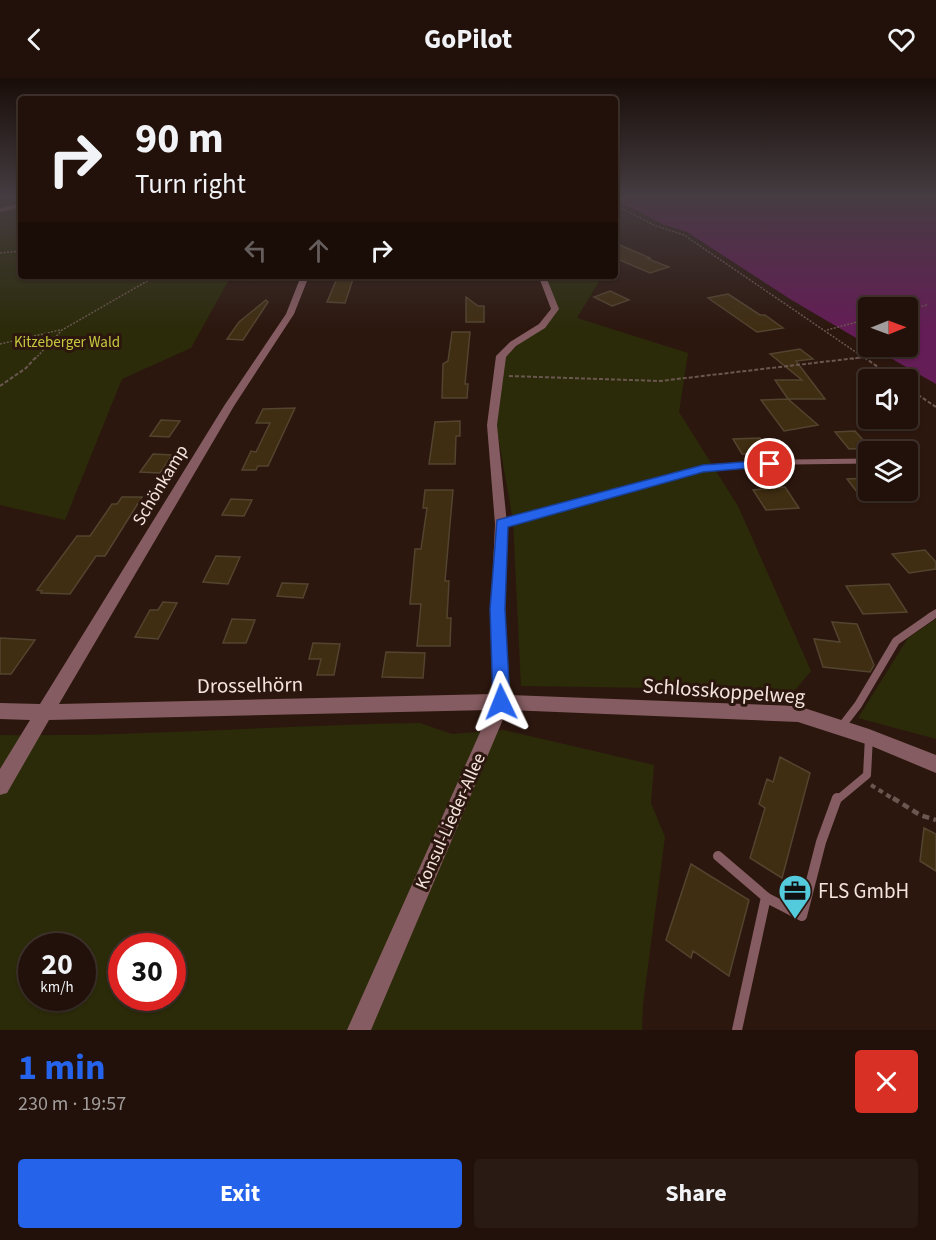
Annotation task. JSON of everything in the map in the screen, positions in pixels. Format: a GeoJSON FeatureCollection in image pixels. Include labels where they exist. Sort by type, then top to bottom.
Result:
{"type":"FeatureCollection","features":[{"type":"Feature","properties":{"kind":"street","name":"Schönkamp"},"geometry":{"type":"LineString","coordinates":[[0,786],[229,406],[290,314],[304,279]]}},
{"type":"Feature","properties":{"kind":"street","name":"Konsul-Lieder-Allee"},"geometry":{"type":"LineString","coordinates":[[359,1030],[501,702],[498,609],[501,524],[492,424],[501,356],[513,344],[542,326],[555,309],[543,279]]}},
{"type":"Feature","properties":{"kind":"street","name":"Drosselhörn"},"geometry":{"type":"LineString","coordinates":[[0,711],[45,712],[501,702]]}},
{"type":"Feature","properties":{"kind":"street","name":"Schlosskoppelweg"},"geometry":{"type":"LineString","coordinates":[[501,702],[798,714],[868,737],[936,764]]}},
{"type":"Feature","properties":{"kind":"lane"},"geometry":{"type":"LineString","coordinates":[[501,524],[703,468],[792,462],[858,461]]}},
{"type":"Feature","properties":{"kind":"lane"},"geometry":{"type":"LineString","coordinates":[[840,729],[858,705],[896,641],[936,612]]}},
{"type":"Feature","properties":{"kind":"lane"},"geometry":{"type":"LineString","coordinates":[[718,856],[746,882],[782,909],[801,916],[821,842],[838,797],[867,775],[868,737]]}},
{"type":"Feature","properties":{"kind":"lane"},"geometry":{"type":"LineString","coordinates":[[737,1030],[766,897]]}},
{"type":"Feature","properties":{"kind":"path"},"geometry":{"type":"LineString","coordinates":[[692,240],[858,351]]}},
{"type":"Feature","properties":{"kind":"path"},"geometry":{"type":"LineString","coordinates":[[0,253],[18,251]]}},
{"type":"Feature","properties":{"kind":"path"},"geometry":{"type":"LineString","coordinates":[[0,386],[26,368],[62,330],[151,279]]}},
{"type":"Feature","properties":{"kind":"path"},"geometry":{"type":"LineString","coordinates":[[918,307],[927,305]]}},
{"type":"Feature","properties":{"kind":"path"},"geometry":{"type":"LineString","coordinates":[[827,330],[858,322]]}},
{"type":"Feature","properties":{"kind":"path"},"geometry":{"type":"LineString","coordinates":[[0,344],[62,330]]}},
{"type":"Feature","properties":{"kind":"path"},"geometry":{"type":"LineString","coordinates":[[499,375],[660,381],[866,357],[882,369]]}},
{"type":"Feature","properties":{"kind":"path"},"geometry":{"type":"LineString","coordinates":[[918,394],[936,406]]}},
{"type":"Feature","properties":{"kind":"path"},"geometry":{"type":"LineString","coordinates":[[862,779],[920,815],[936,820]]}},
{"type":"Feature","properties":{"kind":"green space","name":"Kitzeberger Wald"},"geometry":{"type":"Polygon","coordinates":[[[0,240],[18,240],[18,279],[229,279],[191,348],[122,379],[65,520],[0,505],[0,240]]]}},
{"type":"Feature","properties":{"kind":"green space"},"geometry":{"type":"Polygon","coordinates":[[[540,279],[599,279],[577,318],[688,353],[679,412],[738,506],[811,671],[795,690],[521,686],[513,521],[496,424],[505,357],[557,309],[540,279]]]}},
{"type":"Feature","properties":{"kind":"green space"},"geometry":{"type":"Polygon","coordinates":[[[936,619],[936,739],[858,718],[908,638],[936,619]]]}},
{"type":"Feature","properties":{"kind":"green space"},"geometry":{"type":"Polygon","coordinates":[[[420,723],[452,734],[504,730],[654,765],[651,803],[665,837],[643,1004],[642,1030],[0,1030],[0,735],[105,734],[420,723]]]}},
{"type":"Feature","properties":{"kind":"shaded area"},"geometry":{"type":"Polygon","coordinates":[[[700,240],[936,240],[936,384],[918,374],[918,369],[910,369],[889,357],[918,357],[918,297],[858,297],[858,339],[790,299],[700,240]]]}},
{"type":"Feature","properties":{"kind":"building"},"geometry":{"type":"Polygon","coordinates":[[[618,244],[669,267],[650,273],[618,259],[618,244]]]}},
{"type":"Feature","properties":{"kind":"building"},"geometry":{"type":"Polygon","coordinates":[[[337,279],[353,279],[345,303],[327,302],[337,279]]]}},
{"type":"Feature","properties":{"kind":"building"},"geometry":{"type":"Polygon","coordinates":[[[610,291],[629,300],[612,306],[594,297],[610,291]]]}},
{"type":"Feature","properties":{"kind":"building"},"geometry":{"type":"Polygon","coordinates":[[[728,294],[783,328],[757,332],[708,298],[728,294]]]}},
{"type":"Feature","properties":{"kind":"building"},"geometry":{"type":"Polygon","coordinates":[[[466,297],[478,306],[484,306],[484,322],[466,322],[466,297]]]}},
{"type":"Feature","properties":{"kind":"building"},"geometry":{"type":"Polygon","coordinates":[[[266,300],[268,302],[243,340],[227,339],[239,322],[266,300]]]}},
{"type":"Feature","properties":{"kind":"building"},"geometry":{"type":"Polygon","coordinates":[[[452,332],[470,332],[465,384],[468,384],[467,398],[442,398],[443,364],[448,361],[452,332]]]}},
{"type":"Feature","properties":{"kind":"building"},"geometry":{"type":"Polygon","coordinates":[[[800,349],[813,359],[796,361],[825,399],[788,399],[775,380],[802,380],[770,354],[800,349]]]}},
{"type":"Feature","properties":{"kind":"building"},"geometry":{"type":"Polygon","coordinates":[[[788,399],[818,425],[784,431],[761,400],[788,399]]]}},
{"type":"Feature","properties":{"kind":"building"},"geometry":{"type":"Polygon","coordinates":[[[295,408],[268,466],[258,466],[256,470],[242,470],[251,451],[256,452],[270,423],[256,423],[263,409],[295,408]]]}},
{"type":"Feature","properties":{"kind":"building"},"geometry":{"type":"Polygon","coordinates":[[[161,420],[180,421],[169,437],[150,436],[161,420]]]}},
{"type":"Feature","properties":{"kind":"building"},"geometry":{"type":"Polygon","coordinates":[[[460,421],[460,436],[456,436],[455,464],[429,464],[435,422],[460,421]]]}},
{"type":"Feature","properties":{"kind":"building"},"geometry":{"type":"Polygon","coordinates":[[[855,431],[864,441],[858,441],[858,449],[849,449],[835,432],[855,431]]]}},
{"type":"Feature","properties":{"kind":"building"},"geometry":{"type":"Polygon","coordinates":[[[760,438],[769,453],[742,454],[733,439],[760,438]]]}},
{"type":"Feature","properties":{"kind":"building"},"geometry":{"type":"Polygon","coordinates":[[[153,454],[172,455],[160,473],[140,472],[153,454]]]}},
{"type":"Feature","properties":{"kind":"building"},"geometry":{"type":"Polygon","coordinates":[[[858,478],[858,492],[857,492],[847,479],[858,478]]]}},
{"type":"Feature","properties":{"kind":"building"},"geometry":{"type":"Polygon","coordinates":[[[785,487],[799,508],[766,510],[753,490],[785,487]]]}},
{"type":"Feature","properties":{"kind":"building"},"geometry":{"type":"Polygon","coordinates":[[[425,490],[453,490],[445,581],[449,581],[447,618],[451,618],[450,646],[417,646],[421,604],[410,604],[415,549],[421,549],[427,508],[423,508],[425,490]]]}},
{"type":"Feature","properties":{"kind":"building"},"geometry":{"type":"Polygon","coordinates":[[[122,497],[142,497],[105,556],[96,556],[70,594],[41,593],[42,591],[37,590],[77,536],[90,536],[112,504],[117,504],[122,497]]]}},
{"type":"Feature","properties":{"kind":"building"},"geometry":{"type":"Polygon","coordinates":[[[231,499],[252,500],[244,516],[222,515],[231,499]]]}},
{"type":"Feature","properties":{"kind":"building"},"geometry":{"type":"Polygon","coordinates":[[[925,550],[936,562],[936,569],[909,573],[892,554],[925,550]]]}},
{"type":"Feature","properties":{"kind":"building"},"geometry":{"type":"Polygon","coordinates":[[[216,556],[240,557],[228,584],[203,582],[216,556]]]}},
{"type":"Feature","properties":{"kind":"building"},"geometry":{"type":"Polygon","coordinates":[[[282,583],[308,584],[303,598],[277,596],[282,583]]]}},
{"type":"Feature","properties":{"kind":"building"},"geometry":{"type":"Polygon","coordinates":[[[889,584],[907,612],[863,614],[846,586],[889,584]]]}},
{"type":"Feature","properties":{"kind":"building"},"geometry":{"type":"Polygon","coordinates":[[[163,602],[177,603],[158,639],[135,637],[150,610],[158,610],[163,602]]]}},
{"type":"Feature","properties":{"kind":"building"},"geometry":{"type":"Polygon","coordinates":[[[232,619],[255,620],[246,643],[223,643],[232,619]]]}},
{"type":"Feature","properties":{"kind":"building"},"geometry":{"type":"Polygon","coordinates":[[[832,622],[857,624],[874,665],[870,672],[823,667],[814,639],[840,642],[832,622]]]}},
{"type":"Feature","properties":{"kind":"building"},"geometry":{"type":"Polygon","coordinates":[[[0,638],[35,640],[11,674],[0,674],[0,638]]]}},
{"type":"Feature","properties":{"kind":"building"},"geometry":{"type":"Polygon","coordinates":[[[313,643],[340,644],[334,675],[317,675],[321,659],[309,659],[313,643]]]}},
{"type":"Feature","properties":{"kind":"building"},"geometry":{"type":"Polygon","coordinates":[[[386,652],[425,653],[423,678],[382,677],[386,652]]]}},
{"type":"Feature","properties":{"kind":"building"},"geometry":{"type":"Polygon","coordinates":[[[780,757],[810,773],[782,878],[750,858],[765,808],[759,804],[767,779],[773,782],[780,757]]]}},
{"type":"Feature","properties":{"kind":"building"},"geometry":{"type":"Polygon","coordinates":[[[924,828],[936,834],[936,871],[920,861],[924,828]]]}},
{"type":"Feature","properties":{"kind":"building"},"geometry":{"type":"Polygon","coordinates":[[[691,864],[749,900],[729,976],[693,951],[691,958],[666,940],[691,864]]]}},
{"type":"Feature","properties":{"kind":"place","name":"FLS GmbH"},"geometry":{"type":"Point","coordinates":[795,920]}},
{"type":"Feature","properties":{"kind":"route"},"geometry":{"type":"LineString","coordinates":[[501,702],[498,609],[501,524],[703,468],[770,464]]}}]}
